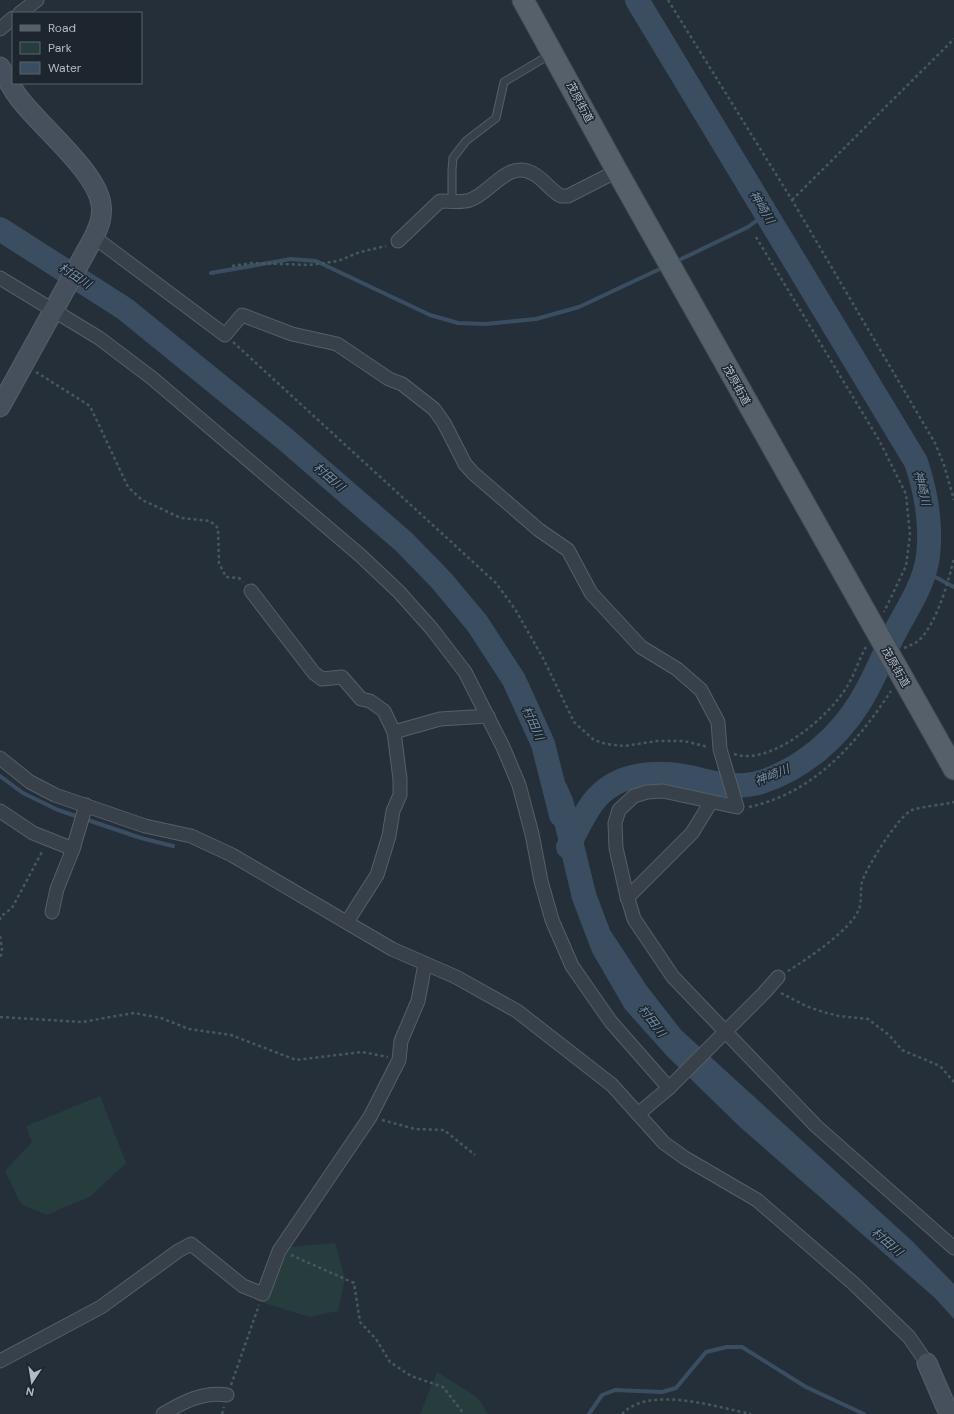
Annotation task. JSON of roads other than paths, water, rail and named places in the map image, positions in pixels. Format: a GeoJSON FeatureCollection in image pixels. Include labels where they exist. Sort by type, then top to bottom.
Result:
{"type":"FeatureCollection","features":[{"type":"Feature","properties":{"kind":"main road","name":"茂原街道"},"geometry":{"type":"LineString","coordinates":[[523,0],[617,171],[954,769]]}},
{"type":"Feature","properties":{"kind":"street"},"geometry":{"type":"LineString","coordinates":[[21,12],[37,0]]}},
{"type":"Feature","properties":{"kind":"street"},"geometry":{"type":"LineString","coordinates":[[0,29],[12,19]]}},
{"type":"Feature","properties":{"kind":"street"},"geometry":{"type":"LineString","coordinates":[[0,67],[19,98],[84,172],[97,194],[101,214],[100,223],[94,237],[0,407]]}},
{"type":"Feature","properties":{"kind":"street"},"geometry":{"type":"LineString","coordinates":[[398,241],[440,201],[469,200],[482,195],[506,174],[517,170],[525,170],[532,173],[561,196],[568,196],[617,171]]}},
{"type":"Feature","properties":{"kind":"street"},"geometry":{"type":"LineString","coordinates":[[94,237],[225,335],[242,315],[292,334],[337,344],[389,380],[402,384],[434,409],[444,423],[466,464],[473,473],[538,530],[568,550],[591,593],[641,647],[677,669],[701,690],[718,722],[720,749],[737,807],[663,791],[647,792],[634,796],[619,810],[615,817],[614,835],[620,869],[634,919],[673,977],[816,1126],[954,1248]]}},
{"type":"Feature","properties":{"kind":"street"},"geometry":{"type":"LineString","coordinates":[[0,278],[99,338],[152,378],[361,556],[399,592],[432,629],[465,672],[503,747],[518,785],[532,834],[541,881],[552,920],[572,966],[611,1022],[669,1088]]}},
{"type":"Feature","properties":{"kind":"street"},"geometry":{"type":"LineString","coordinates":[[251,591],[314,673],[322,679],[342,677],[361,699],[370,701],[384,711],[394,732],[400,779],[400,795],[393,811],[389,836],[377,875],[347,922]]}},
{"type":"Feature","properties":{"kind":"street"},"geometry":{"type":"LineString","coordinates":[[394,732],[440,719],[488,716]]}},
{"type":"Feature","properties":{"kind":"street"},"geometry":{"type":"LineString","coordinates":[[0,758],[30,782],[56,794],[145,826],[191,836],[232,855],[392,948],[456,977],[517,1012],[612,1085],[664,1143],[685,1158],[756,1200],[854,1284],[909,1337],[927,1363],[949,1414]]}},
{"type":"Feature","properties":{"kind":"street"},"geometry":{"type":"LineString","coordinates":[[627,898],[692,833],[711,802]]}},
{"type":"Feature","properties":{"kind":"street"},"geometry":{"type":"LineString","coordinates":[[52,912],[57,889],[73,849],[86,805]]}},
{"type":"Feature","properties":{"kind":"street"},"geometry":{"type":"LineString","coordinates":[[0,812],[34,833],[73,849]]}},
{"type":"Feature","properties":{"kind":"street"},"geometry":{"type":"LineString","coordinates":[[0,1361],[101,1307],[178,1251],[191,1244],[243,1286],[263,1294],[280,1251],[370,1117],[399,1060],[401,1041],[418,1000],[425,964]]}},
{"type":"Feature","properties":{"kind":"street"},"geometry":{"type":"LineString","coordinates":[[638,1114],[669,1088],[726,1032],[778,977]]}},
{"type":"Feature","properties":{"kind":"street"},"geometry":{"type":"LineString","coordinates":[[163,1414],[192,1398],[205,1394],[216,1393],[227,1395]]}},
{"type":"Feature","properties":{"kind":"lane"},"geometry":{"type":"LineString","coordinates":[[452,201],[452,170],[454,158],[466,141],[496,118],[504,82],[553,53]]}},
{"type":"Feature","properties":{"kind":"water"},"geometry":{"type":"Polygon","coordinates":[[[566,783],[573,799],[596,893],[610,930],[646,985],[681,1030],[912,1241],[954,1284],[954,1319],[935,1298],[740,1127],[667,1056],[625,1009],[592,952],[572,899],[545,784],[566,783]]]}},
{"type":"Feature","properties":{"kind":"waterway","name":"神崎川"},"geometry":{"type":"LineString","coordinates":[[568,847],[583,818],[594,801],[604,791],[627,778],[640,775],[667,774],[681,775],[727,785],[753,784],[791,769],[818,751],[841,728],[860,702],[870,685],[923,577],[929,544],[929,520],[923,485],[916,462],[637,0]]}},
{"type":"Feature","properties":{"kind":"waterway"},"geometry":{"type":"LineString","coordinates":[[675,262],[748,227],[767,213]]}},
{"type":"Feature","properties":{"kind":"waterway","name":"村田川"},"geometry":{"type":"LineString","coordinates":[[0,229],[125,309],[285,439],[404,542],[441,580],[477,623],[514,680],[543,744],[561,815]]}},
{"type":"Feature","properties":{"kind":"waterway"},"geometry":{"type":"LineString","coordinates":[[211,273],[291,259],[316,261],[430,315],[458,323],[486,324],[536,319],[579,307],[664,267]]}},
{"type":"Feature","properties":{"kind":"waterway"},"geometry":{"type":"LineString","coordinates":[[924,571],[954,587]]}},
{"type":"Feature","properties":{"kind":"waterway"},"geometry":{"type":"LineString","coordinates":[[0,776],[23,793],[58,810],[141,838],[173,846]]}},
{"type":"Feature","properties":{"kind":"waterway"},"geometry":{"type":"LineString","coordinates":[[589,1414],[602,1395],[615,1390],[662,1392],[676,1388],[706,1352],[727,1347],[742,1347],[806,1387],[864,1414]]}}]}
